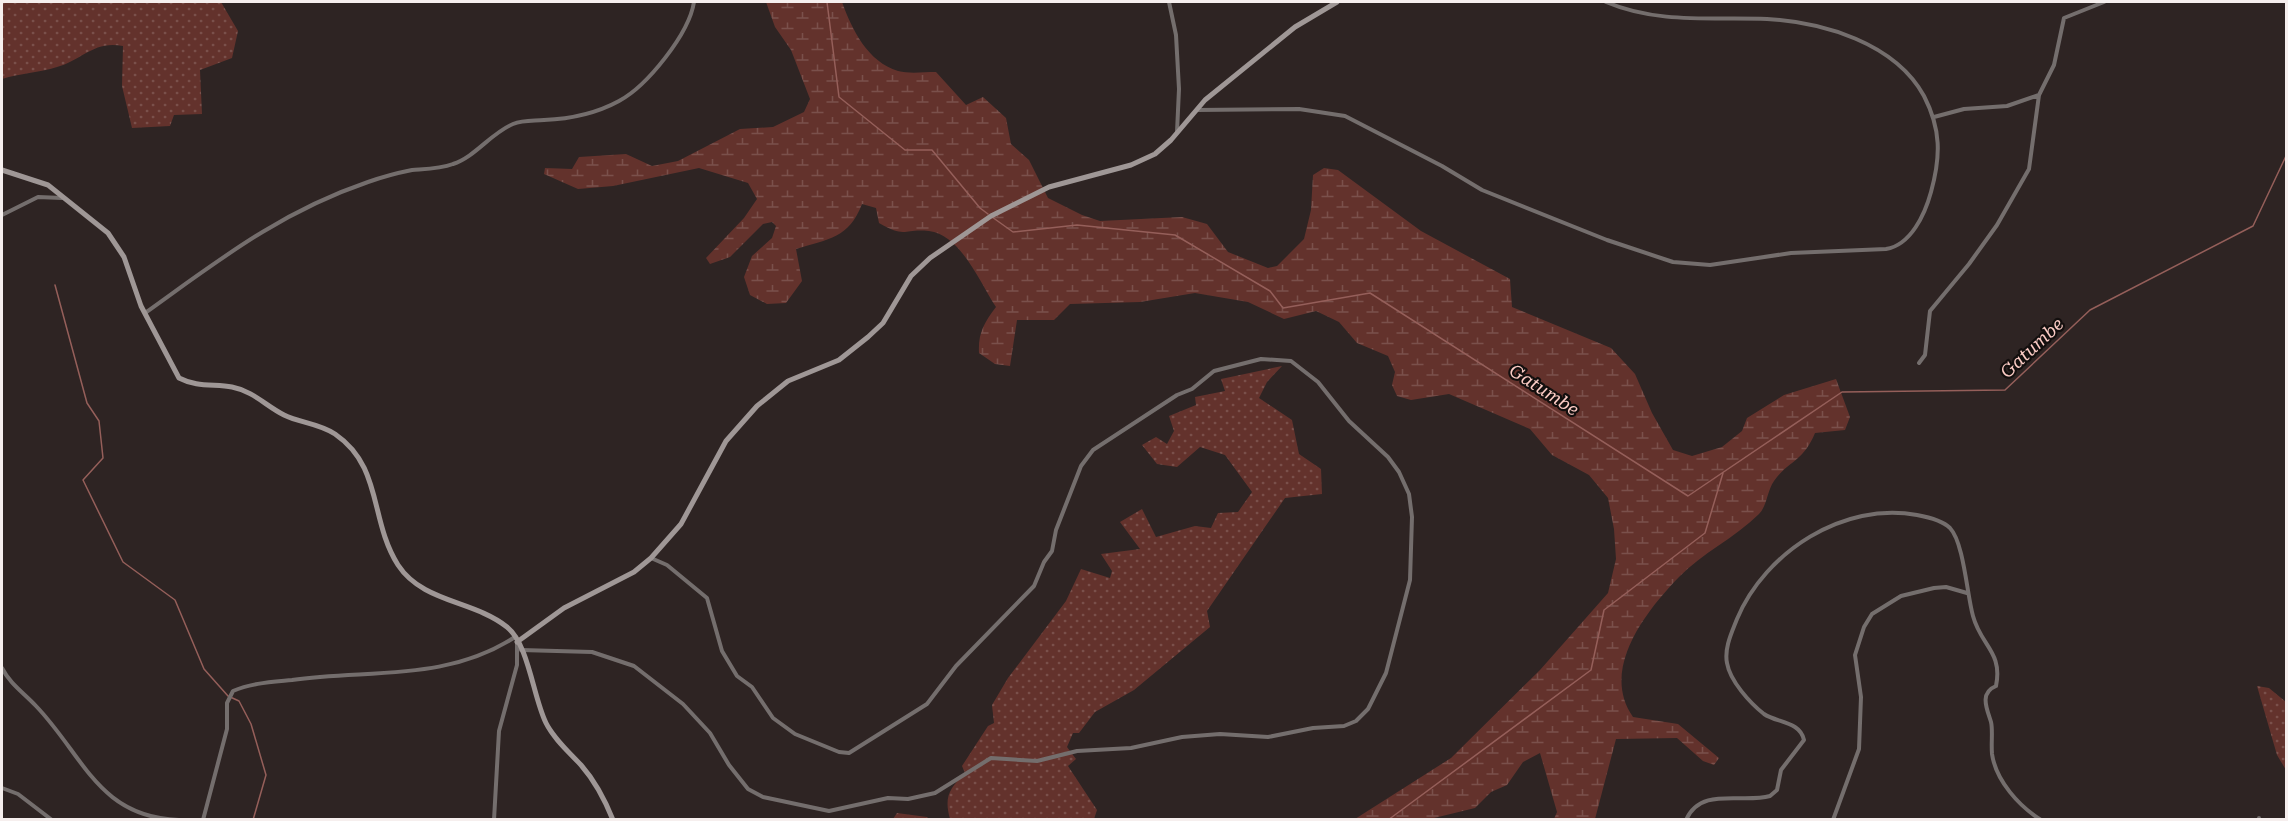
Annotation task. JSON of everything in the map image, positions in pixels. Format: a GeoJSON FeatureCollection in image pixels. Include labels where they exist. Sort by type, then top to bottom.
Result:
{"type":"FeatureCollection","features":[{"type":"Feature","properties":{"kind":"main road"},"geometry":{"type":"LineString","coordinates":[[516,640],[564,608],[634,572],[651,558],[681,524],[726,441],[757,405],[788,381],[839,360],[868,337],[883,323],[911,276],[930,258],[991,216],[1049,187],[1146,159],[1164,147],[1196,110],[1295,27],[1337,2]]}},
{"type":"Feature","properties":{"kind":"main road"},"geometry":{"type":"LineString","coordinates":[[2,170],[48,185],[95,220],[116,244],[124,257],[145,313],[179,378],[194,383],[232,387],[248,392],[286,416],[324,427],[348,445],[370,475],[380,528],[406,575],[424,590],[477,609],[508,628],[521,650],[546,725],[594,783],[613,819]]}},
{"type":"Feature","properties":{"kind":"street"},"geometry":{"type":"LineString","coordinates":[[145,313],[224,255],[309,207],[377,179],[452,165],[502,129],[522,121],[593,113],[618,102],[632,93],[676,43],[683,32],[694,2]]}},
{"type":"Feature","properties":{"kind":"street"},"geometry":{"type":"LineString","coordinates":[[1169,2],[1176,35],[1179,89],[1177,132]]}},
{"type":"Feature","properties":{"kind":"street"},"geometry":{"type":"LineString","coordinates":[[1196,110],[1299,109],[1345,116],[1442,166],[1482,190],[1607,240],[1689,265],[1710,265],[1791,253],[1853,252],[1897,246],[1914,230],[1928,202],[1940,148],[1934,117],[1920,88],[1900,64],[1867,45],[1807,24],[1774,20],[1678,19],[1606,2]]}},
{"type":"Feature","properties":{"kind":"street"},"geometry":{"type":"LineString","coordinates":[[1919,363],[1925,355],[1930,310],[1969,264],[1997,225],[2029,169],[2039,94],[2054,65],[2064,18],[2104,2]]}},
{"type":"Feature","properties":{"kind":"street"},"geometry":{"type":"LineString","coordinates":[[1934,117],[1964,109],[2007,106],[2039,94]]}},
{"type":"Feature","properties":{"kind":"street"},"geometry":{"type":"LineString","coordinates":[[2,215],[38,197],[67,198]]}},
{"type":"Feature","properties":{"kind":"street"},"geometry":{"type":"LineString","coordinates":[[521,650],[592,652],[634,666],[683,704],[710,733],[729,765],[748,789],[763,797],[835,811],[888,798],[908,799],[935,792],[991,758],[1037,761],[1077,751],[1131,748],[1182,737],[1220,734],[1268,736],[1350,725],[1368,709],[1379,691],[1392,656],[1410,580],[1412,517],[1409,494],[1388,457],[1349,421],[1318,382],[1301,367],[1291,361],[1261,359],[1214,371],[1197,386],[1177,395],[1093,450],[1081,466],[1056,530],[1052,551],[1044,562],[1034,586],[963,658],[927,704],[849,753],[839,752],[795,734],[773,718],[752,687],[737,676],[722,651],[707,598],[667,565],[651,558]]}},
{"type":"Feature","properties":{"kind":"street"},"geometry":{"type":"LineString","coordinates":[[1686,819],[1690,812],[1705,800],[1770,796],[1777,790],[1781,770],[1804,740],[1802,733],[1796,727],[1766,715],[1741,688],[1727,664],[1727,647],[1746,599],[1793,548],[1817,532],[1852,517],[1903,512],[1928,516],[1952,530],[1964,567],[1967,593],[1980,634],[1998,664],[1996,687],[1988,690],[1985,696],[1985,704],[1992,724],[1990,730],[1994,762],[2012,795],[2041,819]]}},
{"type":"Feature","properties":{"kind":"street"},"geometry":{"type":"LineString","coordinates":[[1833,819],[1852,775],[1860,746],[1861,697],[1856,655],[1864,627],[1872,614],[1901,596],[1946,587],[1967,593]]}},
{"type":"Feature","properties":{"kind":"street"},"geometry":{"type":"LineString","coordinates":[[203,819],[224,741],[230,697],[241,688],[254,684],[356,673],[414,672],[459,664],[516,640],[517,665],[499,731],[494,819]]}},
{"type":"Feature","properties":{"kind":"street"},"geometry":{"type":"LineString","coordinates":[[2,668],[15,686],[36,705],[99,787],[141,815],[179,819]]}},
{"type":"Feature","properties":{"kind":"street"},"geometry":{"type":"LineString","coordinates":[[2,788],[32,803],[52,819]]}},
{"type":"Feature","properties":{"kind":"green space"},"geometry":{"type":"Polygon","coordinates":[[[2,2],[221,2],[238,31],[232,58],[200,70],[202,114],[174,115],[170,126],[132,128],[122,86],[123,46],[96,48],[57,67],[2,79],[2,2]]]}},
{"type":"Feature","properties":{"kind":"green space"},"geometry":{"type":"Polygon","coordinates":[[[766,2],[842,2],[862,44],[878,60],[887,67],[902,72],[936,72],[966,105],[983,97],[1006,118],[1011,144],[1029,160],[1048,198],[1100,221],[1182,217],[1207,224],[1228,252],[1268,268],[1277,266],[1304,239],[1311,210],[1313,175],[1324,168],[1338,170],[1421,231],[1510,279],[1512,307],[1611,348],[1635,374],[1652,413],[1673,450],[1692,456],[1722,447],[1742,431],[1747,418],[1784,395],[1836,379],[1850,417],[1845,430],[1815,433],[1806,450],[1774,481],[1759,514],[1740,531],[1688,568],[1666,591],[1641,624],[1624,661],[1621,680],[1624,699],[1633,717],[1678,724],[1719,758],[1714,765],[1703,761],[1677,738],[1616,739],[1595,819],[1554,819],[1557,812],[1540,753],[1523,762],[1507,785],[1491,792],[1475,808],[1430,819],[1355,819],[1451,758],[1540,670],[1608,593],[1616,559],[1614,529],[1608,498],[1589,475],[1552,455],[1530,429],[1449,394],[1411,400],[1397,396],[1392,385],[1395,372],[1388,356],[1357,343],[1339,322],[1316,311],[1284,319],[1248,302],[1195,293],[1140,302],[1070,304],[1054,320],[1017,320],[1010,366],[995,364],[979,353],[979,346],[983,329],[996,307],[960,250],[940,234],[921,230],[895,231],[879,223],[876,208],[862,204],[851,224],[844,231],[828,239],[796,249],[802,281],[786,303],[767,304],[750,295],[744,277],[752,256],[772,238],[776,226],[772,222],[763,224],[730,257],[710,264],[706,258],[744,218],[757,199],[748,183],[699,168],[613,186],[578,189],[544,174],[545,168],[572,169],[579,157],[626,154],[652,166],[678,161],[740,129],[773,127],[804,112],[810,99],[791,50],[775,27],[766,2]]]}},
{"type":"Feature","properties":{"kind":"green space"},"geometry":{"type":"Polygon","coordinates":[[[1282,366],[1267,382],[1259,398],[1292,420],[1299,454],[1321,469],[1322,494],[1285,498],[1207,611],[1210,627],[1134,690],[1095,712],[1079,733],[1073,733],[1067,747],[1076,759],[1068,766],[1097,810],[1094,819],[950,819],[949,794],[965,773],[962,766],[988,726],[994,723],[992,705],[1008,678],[1066,601],[1081,569],[1110,578],[1112,571],[1101,554],[1140,549],[1120,522],[1142,509],[1156,537],[1195,526],[1211,528],[1218,513],[1238,512],[1252,492],[1225,455],[1200,447],[1177,467],[1157,464],[1142,445],[1156,437],[1167,444],[1174,431],[1169,416],[1196,405],[1195,397],[1225,391],[1221,379],[1282,366]]]}},
{"type":"Feature","properties":{"kind":"green space"},"geometry":{"type":"Polygon","coordinates":[[[2257,686],[2269,688],[2286,702],[2286,770],[2277,755],[2257,686]]]}},
{"type":"Feature","properties":{"kind":"green space"},"geometry":{"type":"Polygon","coordinates":[[[897,813],[927,817],[929,819],[893,819],[897,813]]]}},
{"type":"Feature","properties":{"kind":"waterway","name":"Gatumbe"},"geometry":{"type":"LineString","coordinates":[[827,2],[839,97],[905,150],[932,150],[980,208],[988,214]]}},
{"type":"Feature","properties":{"kind":"waterway","name":"Gatumbe"},"geometry":{"type":"LineString","coordinates":[[992,217],[1013,232],[1077,225],[1175,235],[1270,291],[1283,308],[1370,293],[1688,496],[1842,392],[2005,390],[2090,310],[2253,226],[2286,156]]}},
{"type":"Feature","properties":{"kind":"waterway"},"geometry":{"type":"LineString","coordinates":[[55,285],[87,403],[99,421],[103,458],[83,480],[123,562],[175,600],[204,669],[228,696],[239,701],[251,724],[266,775],[253,820]]}},
{"type":"Feature","properties":{"kind":"waterway"},"geometry":{"type":"LineString","coordinates":[[1388,820],[1591,670],[1604,610],[1705,533],[1723,473]]}}]}
